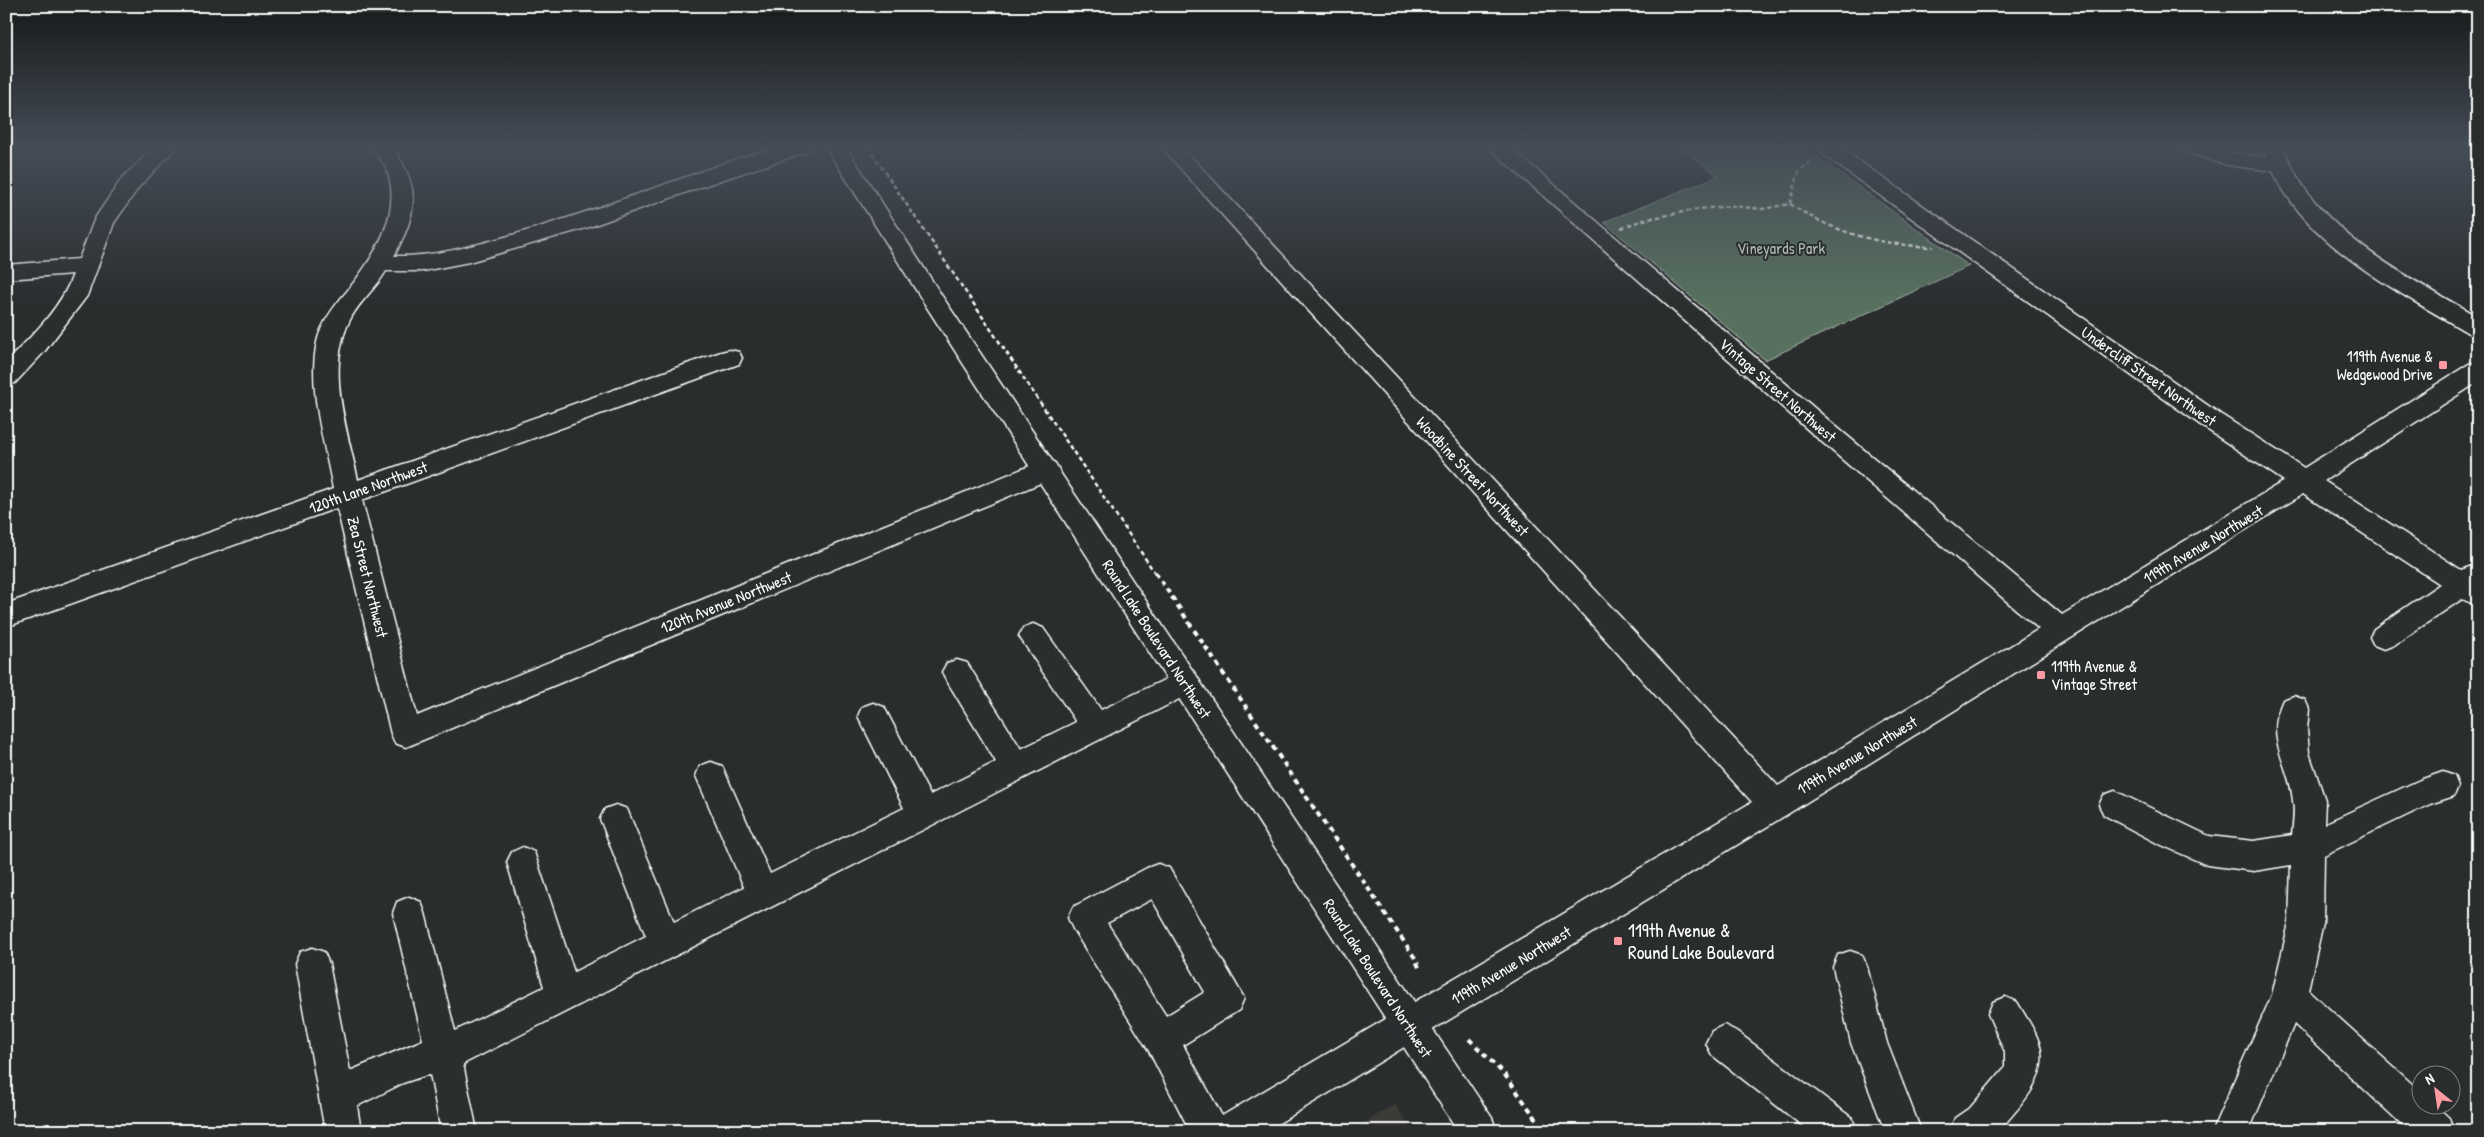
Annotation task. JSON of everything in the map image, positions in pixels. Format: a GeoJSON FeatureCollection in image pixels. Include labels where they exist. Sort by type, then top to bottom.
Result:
{"type":"FeatureCollection","features":[{"type":"Feature","properties":{"kind":"street"},"geometry":{"type":"LineString","coordinates":[[6,377],[36,346],[79,292],[103,223],[119,200]]}},
{"type":"Feature","properties":{"kind":"street","name":"Zea Street Northwest"},"geometry":{"type":"LineString","coordinates":[[403,200],[396,232],[379,263],[342,312],[329,340],[325,374],[348,494],[406,734]]}},
{"type":"Feature","properties":{"kind":"street"},"geometry":{"type":"LineString","coordinates":[[379,263],[423,264],[461,257],[578,223],[642,200]]}},
{"type":"Feature","properties":{"kind":"street","name":"Round Lake Boulevard Northwest"},"geometry":{"type":"LineString","coordinates":[[870,200],[1479,1131]]}},
{"type":"Feature","properties":{"kind":"street","name":"Woodbine Street Northwest"},"geometry":{"type":"LineString","coordinates":[[1220,200],[1775,805]]}},
{"type":"Feature","properties":{"kind":"street","name":"Vintage Street Northwest"},"geometry":{"type":"LineString","coordinates":[[1561,200],[1824,430],[2060,631]]}},
{"type":"Feature","properties":{"kind":"street","name":"Undercliff Street Northwest"},"geometry":{"type":"LineString","coordinates":[[1900,200],[2211,420],[2304,482],[2473,584]]}},
{"type":"Feature","properties":{"kind":"street"},"geometry":{"type":"LineString","coordinates":[[2303,200],[2337,236],[2384,270],[2478,328]]}},
{"type":"Feature","properties":{"kind":"street"},"geometry":{"type":"LineString","coordinates":[[6,272],[87,266]]}},
{"type":"Feature","properties":{"kind":"street","name":"120th Lane Northwest"},"geometry":{"type":"LineString","coordinates":[[6,616],[730,358]]}},
{"type":"Feature","properties":{"kind":"street","name":"119th Avenue Northwest"},"geometry":{"type":"LineString","coordinates":[[1231,1131],[1775,805],[2304,482],[2478,370]]}},
{"type":"Feature","properties":{"kind":"street","name":"120th Avenue Northwest"},"geometry":{"type":"LineString","coordinates":[[406,734],[1046,470]]}},
{"type":"Feature","properties":{"kind":"street"},"geometry":{"type":"LineString","coordinates":[[2384,637],[2473,584]]}},
{"type":"Feature","properties":{"kind":"street"},"geometry":{"type":"LineString","coordinates":[[1033,636],[1095,726]]}},
{"type":"Feature","properties":{"kind":"street"},"geometry":{"type":"LineString","coordinates":[[956,672],[1015,766]]}},
{"type":"Feature","properties":{"kind":"street"},"geometry":{"type":"LineString","coordinates":[[337,1097],[433,1053],[444,1055],[1185,682]]}},
{"type":"Feature","properties":{"kind":"street"},"geometry":{"type":"LineString","coordinates":[[2230,1131],[2289,996],[2306,923],[2306,848],[2309,800],[2294,753],[2292,729],[2294,708]]}},
{"type":"Feature","properties":{"kind":"street"},"geometry":{"type":"LineString","coordinates":[[873,716],[923,813]]}},
{"type":"Feature","properties":{"kind":"street"},"geometry":{"type":"LineString","coordinates":[[711,776],[763,894]]}},
{"type":"Feature","properties":{"kind":"street"},"geometry":{"type":"LineString","coordinates":[[2115,805],[2168,833],[2207,850],[2254,856],[2306,848],[2420,794],[2443,786]]}},
{"type":"Feature","properties":{"kind":"street"},"geometry":{"type":"LineString","coordinates":[[616,819],[666,944]]}},
{"type":"Feature","properties":{"kind":"street"},"geometry":{"type":"LineString","coordinates":[[523,862],[564,996]]}},
{"type":"Feature","properties":{"kind":"street"},"geometry":{"type":"LineString","coordinates":[[1160,1039],[1227,998],[1158,879],[1085,918],[1160,1039],[1210,1131]]}},
{"type":"Feature","properties":{"kind":"street"},"geometry":{"type":"LineString","coordinates":[[409,913],[444,1055],[459,1131]]}},
{"type":"Feature","properties":{"kind":"street"},"geometry":{"type":"LineString","coordinates":[[312,964],[343,1131]]}},
{"type":"Feature","properties":{"kind":"street"},"geometry":{"type":"LineString","coordinates":[[1850,967],[1869,1044],[1903,1131]]}},
{"type":"Feature","properties":{"kind":"street"},"geometry":{"type":"LineString","coordinates":[[2289,996],[2436,1131]]}},
{"type":"Feature","properties":{"kind":"street"},"geometry":{"type":"LineString","coordinates":[[1968,1131],[1984,1120],[2022,1074],[2023,1050],[2005,1014]]}},
{"type":"Feature","properties":{"kind":"street"},"geometry":{"type":"LineString","coordinates":[[1724,1043],[1839,1131]]}},
{"type":"Feature","properties":{"kind":"path"},"geometry":{"type":"LineString","coordinates":[[904,200],[1415,958],[1420,970]]}},
{"type":"Feature","properties":{"kind":"path"},"geometry":{"type":"LineString","coordinates":[[1602,235],[1643,220],[1698,209],[1720,206],[1762,209],[1790,204],[1816,220],[1864,240],[1891,245],[1938,247],[1957,241]]}},
{"type":"Feature","properties":{"kind":"path"},"geometry":{"type":"LineString","coordinates":[[1469,1039],[1504,1075],[1545,1131]]}},
{"type":"Feature","properties":{"kind":"shaded area"},"geometry":{"type":"Polygon","coordinates":[[[1395,1104],[1412,1131],[1351,1131],[1395,1104]]]}},
{"type":"Feature","properties":{"kind":"green space","name":"Vineyards Park"},"geometry":{"type":"Polygon","coordinates":[[[1658,200],[1877,200],[1969,266],[1765,360],[1604,222],[1658,200]]]}},
{"type":"Feature","properties":{"kind":"place","name":"119th Avenue & Wedgewood Drive"},"geometry":{"type":"Point","coordinates":[2443,365]}},
{"type":"Feature","properties":{"kind":"place","name":"119th Avenue & Vintage Street"},"geometry":{"type":"Point","coordinates":[2041,675]}},
{"type":"Feature","properties":{"kind":"place","name":"119th Avenue & Round Lake Boulevard"},"geometry":{"type":"Point","coordinates":[1618,941]}}]}
